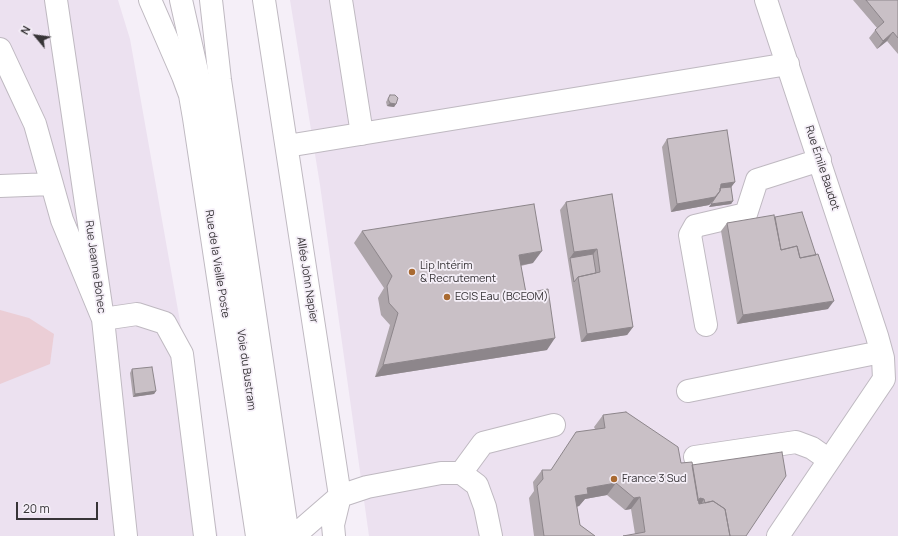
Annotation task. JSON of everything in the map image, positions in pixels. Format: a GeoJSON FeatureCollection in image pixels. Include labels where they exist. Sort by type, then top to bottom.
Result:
{"type":"FeatureCollection","features":[{"type":"Feature","properties":{"kind":"main road","name":"Rue Jeanne Bohec"},"geometry":{"type":"LineString","coordinates":[[56,0],[103,319],[126,536]]}},
{"type":"Feature","properties":{"kind":"main road","name":"Rue de la Vieille Poste"},"geometry":{"type":"LineString","coordinates":[[150,0],[190,96],[235,378],[257,536]]}},
{"type":"Feature","properties":{"kind":"main road","name":"Voie du Bustram"},"geometry":{"type":"LineString","coordinates":[[181,0],[206,114],[282,535]]}},
{"type":"Feature","properties":{"kind":"main road"},"geometry":{"type":"LineString","coordinates":[[212,0],[220,80],[282,535],[302,529],[340,496],[367,487],[441,473],[462,473],[477,485],[485,507],[491,536]]}},
{"type":"Feature","properties":{"kind":"main road","name":"Allée John Napier"},"geometry":{"type":"LineString","coordinates":[[264,0],[340,496]]}},
{"type":"Feature","properties":{"kind":"main road"},"geometry":{"type":"LineString","coordinates":[[341,0],[362,134]]}},
{"type":"Feature","properties":{"kind":"main road","name":"Rue Émile Baudot"},"geometry":{"type":"LineString","coordinates":[[766,0],[820,160],[879,344],[884,379],[778,536]]}},
{"type":"Feature","properties":{"kind":"main road","name":"Voie du Bustram"},"geometry":{"type":"LineString","coordinates":[[190,96],[191,40]]}},
{"type":"Feature","properties":{"kind":"main road"},"geometry":{"type":"LineString","coordinates":[[0,49],[35,124],[62,220],[103,319],[137,314],[165,324],[182,354],[205,536]]}},
{"type":"Feature","properties":{"kind":"main road"},"geometry":{"type":"LineString","coordinates":[[287,146],[788,64]]}},
{"type":"Feature","properties":{"kind":"main road"},"geometry":{"type":"LineString","coordinates":[[706,325],[690,235],[695,226],[746,214],[757,180],[820,160]]}},
{"type":"Feature","properties":{"kind":"main road"},"geometry":{"type":"LineString","coordinates":[[0,186],[52,184]]}},
{"type":"Feature","properties":{"kind":"main road"},"geometry":{"type":"LineString","coordinates":[[688,390],[879,344]]}},
{"type":"Feature","properties":{"kind":"main road"},"geometry":{"type":"LineString","coordinates":[[462,473],[483,443],[554,425]]}},
{"type":"Feature","properties":{"kind":"main road"},"geometry":{"type":"LineString","coordinates":[[696,457],[796,442],[812,448],[829,460]]}},
{"type":"Feature","properties":{"kind":"main road"},"geometry":{"type":"LineString","coordinates":[[334,536],[333,525],[340,496]]}},
{"type":"Feature","properties":{"kind":"shaded area"},"geometry":{"type":"Polygon","coordinates":[[[0,0],[118,0],[130,39],[218,536],[0,536],[0,0]]]}},
{"type":"Feature","properties":{"kind":"shaded area"},"geometry":{"type":"Polygon","coordinates":[[[290,0],[898,0],[898,536],[369,536],[320,185],[290,0]]]}},
{"type":"Feature","properties":{"kind":"shaded area"},"geometry":{"type":"Polygon","coordinates":[[[0,310],[29,318],[54,334],[50,364],[0,384],[0,310]]]}},
{"type":"Feature","properties":{"kind":"building"},"geometry":{"type":"Polygon","coordinates":[[[866,0],[898,0],[898,38],[893,32],[883,41],[875,30],[884,22],[866,0]]]}},
{"type":"Feature","properties":{"kind":"building"},"geometry":{"type":"Polygon","coordinates":[[[390,95],[395,95],[398,98],[396,104],[390,103],[388,99],[390,95]]]}},
{"type":"Feature","properties":{"kind":"building"},"geometry":{"type":"Polygon","coordinates":[[[727,130],[735,182],[721,184],[720,191],[715,197],[677,204],[667,139],[727,130]]]}},
{"type":"Feature","properties":{"kind":"building"},"geometry":{"type":"Polygon","coordinates":[[[731,187],[733,201],[711,204],[720,191],[720,188],[731,187]]]}},
{"type":"Feature","properties":{"kind":"building"},"geometry":{"type":"Polygon","coordinates":[[[612,194],[633,327],[587,334],[578,277],[600,272],[597,249],[574,252],[566,202],[612,194]]]}},
{"type":"Feature","properties":{"kind":"building","name":"EGIS Eau (BCEOM)"},"geometry":{"type":"Polygon","coordinates":[[[534,204],[542,251],[519,255],[526,293],[548,289],[555,338],[383,365],[398,313],[389,303],[387,286],[392,276],[362,231],[534,204]]]}},
{"type":"Feature","properties":{"kind":"building"},"geometry":{"type":"Polygon","coordinates":[[[802,212],[816,255],[800,258],[797,246],[781,250],[775,217],[802,212]]]}},
{"type":"Feature","properties":{"kind":"building"},"geometry":{"type":"Polygon","coordinates":[[[774,215],[781,250],[797,246],[800,258],[818,254],[834,301],[743,315],[727,223],[774,215]]]}},
{"type":"Feature","properties":{"kind":"building"},"geometry":{"type":"Polygon","coordinates":[[[593,254],[596,273],[578,277],[574,282],[570,258],[593,254]]]}},
{"type":"Feature","properties":{"kind":"building"},"geometry":{"type":"Polygon","coordinates":[[[152,367],[156,391],[135,394],[132,369],[152,367]]]}},
{"type":"Feature","properties":{"kind":"building","name":"France 3 Sud"},"geometry":{"type":"Polygon","coordinates":[[[626,412],[678,447],[681,463],[692,462],[699,504],[713,501],[725,509],[730,536],[623,536],[645,532],[640,497],[634,498],[616,483],[587,488],[588,494],[575,496],[580,525],[595,536],[544,536],[537,486],[543,479],[542,470],[551,470],[576,432],[605,428],[603,415],[626,412]]]}},
{"type":"Feature","properties":{"kind":"building"},"geometry":{"type":"Polygon","coordinates":[[[782,452],[786,476],[746,536],[730,536],[725,509],[713,501],[705,503],[704,499],[700,498],[698,501],[692,465],[782,452]]]}},
{"type":"Feature","properties":{"kind":"place","name":"Lip Intérim & Recrutement"},"geometry":{"type":"Point","coordinates":[412,272]}},
{"type":"Feature","properties":{"kind":"place","name":"EGIS Eau (BCEOM)"},"geometry":{"type":"Point","coordinates":[447,297]}},
{"type":"Feature","properties":{"kind":"place","name":"France 3 Sud"},"geometry":{"type":"Point","coordinates":[614,479]}}]}
